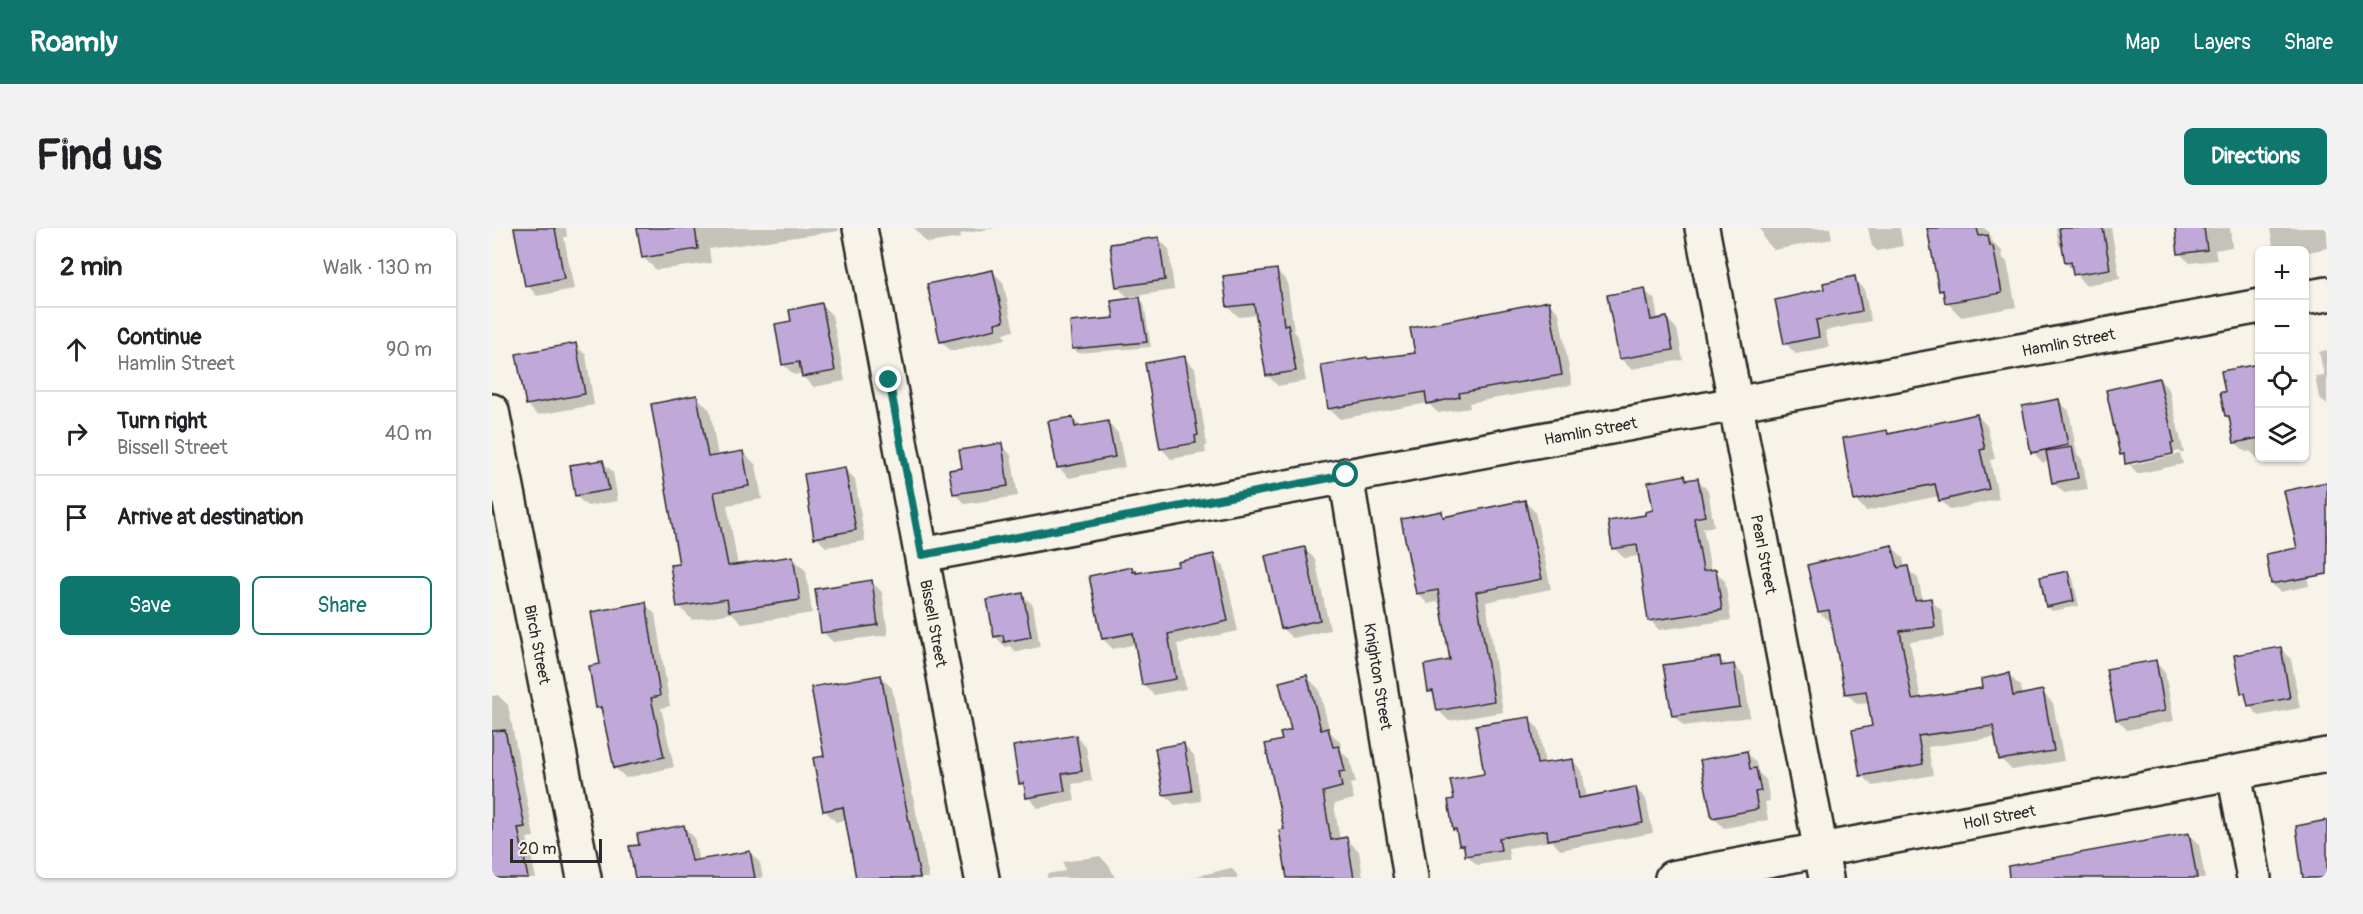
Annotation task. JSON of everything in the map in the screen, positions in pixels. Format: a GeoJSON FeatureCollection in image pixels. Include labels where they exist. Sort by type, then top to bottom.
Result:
{"type":"FeatureCollection","features":[{"type":"Feature","properties":{"kind":"street","name":"Bissell Street"},"geometry":{"type":"LineString","coordinates":[[860,228],[982,878]]}},
{"type":"Feature","properties":{"kind":"street","name":"Pearl Street"},"geometry":{"type":"LineString","coordinates":[[1702,228],[1824,865]]}},
{"type":"Feature","properties":{"kind":"street"},"geometry":{"type":"LineString","coordinates":[[2309,297],[2327,294]]}},
{"type":"Feature","properties":{"kind":"street","name":"Hamlin Street"},"geometry":{"type":"LineString","coordinates":[[922,555],[2255,307]]}},
{"type":"Feature","properties":{"kind":"street","name":"Birch Street"},"geometry":{"type":"LineString","coordinates":[[492,411],[584,878]]}},
{"type":"Feature","properties":{"kind":"street","name":"Knighton Street"},"geometry":{"type":"LineString","coordinates":[[1346,475],[1411,878]]}},
{"type":"Feature","properties":{"kind":"street","name":"Holl Street"},"geometry":{"type":"LineString","coordinates":[[1672,878],[1824,865],[2234,773],[2327,755]]}},
{"type":"Feature","properties":{"kind":"street"},"geometry":{"type":"LineString","coordinates":[[2234,773],[2254,878]]}},
{"type":"Feature","properties":{"kind":"building"},"geometry":{"type":"Polygon","coordinates":[[[514,228],[555,228],[564,279],[525,286],[514,228]]]}},
{"type":"Feature","properties":{"kind":"building"},"geometry":{"type":"Polygon","coordinates":[[[637,228],[695,228],[698,249],[642,258],[637,228]]]}},
{"type":"Feature","properties":{"kind":"building"},"geometry":{"type":"Polygon","coordinates":[[[1927,228],[1977,228],[1979,236],[1988,235],[1990,246],[1993,246],[2002,293],[1945,303],[1943,290],[1939,291],[1927,228]]]}},
{"type":"Feature","properties":{"kind":"building"},"geometry":{"type":"Polygon","coordinates":[[[2059,228],[2103,228],[2110,269],[2073,275],[2071,262],[2065,263],[2059,228]]]}},
{"type":"Feature","properties":{"kind":"building"},"geometry":{"type":"Polygon","coordinates":[[[2175,228],[2204,228],[2207,250],[2178,254],[2175,228]]]}},
{"type":"Feature","properties":{"kind":"building"},"geometry":{"type":"Polygon","coordinates":[[[1159,237],[1165,280],[1116,287],[1110,244],[1159,237]]]}},
{"type":"Feature","properties":{"kind":"building"},"geometry":{"type":"Polygon","coordinates":[[[1277,269],[1284,325],[1288,324],[1296,371],[1266,376],[1254,304],[1227,307],[1223,276],[1277,269]]]}},
{"type":"Feature","properties":{"kind":"building"},"geometry":{"type":"Polygon","coordinates":[[[993,270],[1004,321],[995,323],[996,329],[940,342],[927,284],[993,270]]]}},
{"type":"Feature","properties":{"kind":"building"},"geometry":{"type":"Polygon","coordinates":[[[1855,276],[1862,311],[1816,320],[1819,337],[1784,344],[1775,300],[1824,289],[1823,283],[1855,276]]]}},
{"type":"Feature","properties":{"kind":"building"},"geometry":{"type":"Polygon","coordinates":[[[1645,288],[1651,320],[1667,317],[1673,350],[1619,359],[1607,295],[1645,288]]]}},
{"type":"Feature","properties":{"kind":"building"},"geometry":{"type":"Polygon","coordinates":[[[1140,297],[1147,342],[1072,349],[1070,322],[1114,318],[1111,301],[1140,297]]]}},
{"type":"Feature","properties":{"kind":"building"},"geometry":{"type":"Polygon","coordinates":[[[1549,301],[1562,375],[1459,393],[1460,397],[1427,404],[1425,392],[1328,409],[1321,365],[1367,357],[1368,359],[1415,353],[1410,328],[1549,301]]]}},
{"type":"Feature","properties":{"kind":"building"},"geometry":{"type":"Polygon","coordinates":[[[822,303],[835,371],[802,377],[799,362],[782,365],[775,324],[791,321],[789,310],[822,303]]]}},
{"type":"Feature","properties":{"kind":"building"},"geometry":{"type":"Polygon","coordinates":[[[576,343],[585,394],[526,405],[516,354],[576,343]]]}},
{"type":"Feature","properties":{"kind":"building"},"geometry":{"type":"Polygon","coordinates":[[[1185,356],[1198,435],[1195,436],[1196,443],[1160,449],[1145,363],[1185,356]]]}},
{"type":"Feature","properties":{"kind":"building"},"geometry":{"type":"Polygon","coordinates":[[[2255,365],[2255,439],[2234,443],[2229,416],[2225,416],[2220,392],[2225,392],[2221,371],[2255,365]]]}},
{"type":"Feature","properties":{"kind":"building"},"geometry":{"type":"Polygon","coordinates":[[[2159,378],[2174,442],[2171,443],[2173,454],[2125,464],[2124,454],[2120,455],[2106,390],[2159,378]]]}},
{"type":"Feature","properties":{"kind":"building"},"geometry":{"type":"Polygon","coordinates":[[[697,395],[708,457],[743,451],[749,486],[714,492],[728,566],[793,556],[800,600],[729,611],[727,599],[677,607],[670,565],[679,564],[651,404],[697,395]]]}},
{"type":"Feature","properties":{"kind":"building"},"geometry":{"type":"Polygon","coordinates":[[[2059,399],[2068,445],[2031,453],[2022,406],[2059,399]]]}},
{"type":"Feature","properties":{"kind":"building"},"geometry":{"type":"Polygon","coordinates":[[[1977,414],[1985,449],[1980,450],[1989,489],[1939,501],[1935,484],[1854,501],[1843,438],[1887,430],[1888,434],[1977,414]]]}},
{"type":"Feature","properties":{"kind":"building"},"geometry":{"type":"Polygon","coordinates":[[[1073,417],[1075,427],[1108,421],[1115,457],[1057,468],[1048,421],[1073,417]]]}},
{"type":"Feature","properties":{"kind":"building"},"geometry":{"type":"Polygon","coordinates":[[[1002,443],[1008,486],[953,494],[949,470],[962,468],[959,450],[1002,443]]]}},
{"type":"Feature","properties":{"kind":"building"},"geometry":{"type":"Polygon","coordinates":[[[2072,447],[2078,478],[2052,483],[2046,451],[2072,447]]]}},
{"type":"Feature","properties":{"kind":"building"},"geometry":{"type":"Polygon","coordinates":[[[603,460],[609,490],[575,496],[570,465],[603,460]]]}},
{"type":"Feature","properties":{"kind":"building"},"geometry":{"type":"Polygon","coordinates":[[[845,467],[856,530],[814,538],[804,474],[845,467]]]}},
{"type":"Feature","properties":{"kind":"building"},"geometry":{"type":"Polygon","coordinates":[[[1685,475],[1686,480],[1698,478],[1705,516],[1694,518],[1703,571],[1716,569],[1722,610],[1648,621],[1637,545],[1612,549],[1608,521],[1645,515],[1645,512],[1653,510],[1648,482],[1685,475]]]}},
{"type":"Feature","properties":{"kind":"building"},"geometry":{"type":"Polygon","coordinates":[[[2327,482],[2327,574],[2271,584],[2266,554],[2297,548],[2284,491],[2327,482]]]}},
{"type":"Feature","properties":{"kind":"building"},"geometry":{"type":"Polygon","coordinates":[[[1525,500],[1542,579],[1476,592],[1494,701],[1437,711],[1433,691],[1428,692],[1424,665],[1450,660],[1438,590],[1416,594],[1401,519],[1442,511],[1443,517],[1525,500]]]}},
{"type":"Feature","properties":{"kind":"building"},"geometry":{"type":"Polygon","coordinates":[[[1892,545],[1898,568],[1908,566],[1915,600],[1931,598],[1935,627],[1900,631],[1912,699],[1982,688],[1981,679],[2009,673],[2013,696],[2043,690],[2054,751],[1999,760],[1993,726],[1918,736],[1923,764],[1860,776],[1852,730],[1872,726],[1866,691],[1845,694],[1829,610],[1818,612],[1807,565],[1892,545]]]}},
{"type":"Feature","properties":{"kind":"building"},"geometry":{"type":"Polygon","coordinates":[[[1305,547],[1320,620],[1281,629],[1265,556],[1305,547]]]}},
{"type":"Feature","properties":{"kind":"building"},"geometry":{"type":"Polygon","coordinates":[[[1214,554],[1228,621],[1168,634],[1176,679],[1142,685],[1133,633],[1102,639],[1089,576],[1132,567],[1133,572],[1136,571],[1136,573],[1179,566],[1178,562],[1214,554]]]}},
{"type":"Feature","properties":{"kind":"building"},"geometry":{"type":"Polygon","coordinates":[[[2068,571],[2074,601],[2046,607],[2040,577],[2068,571]]]}},
{"type":"Feature","properties":{"kind":"building"},"geometry":{"type":"Polygon","coordinates":[[[872,580],[878,625],[821,633],[815,589],[872,580]]]}},
{"type":"Feature","properties":{"kind":"building"},"geometry":{"type":"Polygon","coordinates":[[[1023,593],[1031,637],[1004,642],[1003,635],[994,637],[987,600],[1023,593]]]}},
{"type":"Feature","properties":{"kind":"building"},"geometry":{"type":"Polygon","coordinates":[[[646,602],[660,696],[651,698],[664,757],[614,768],[601,707],[596,708],[589,666],[600,664],[591,612],[646,602]]]}},
{"type":"Feature","properties":{"kind":"building"},"geometry":{"type":"Polygon","coordinates":[[[2281,647],[2290,698],[2248,706],[2245,693],[2241,693],[2234,655],[2281,647]]]}},
{"type":"Feature","properties":{"kind":"building"},"geometry":{"type":"Polygon","coordinates":[[[1720,657],[1721,666],[1734,664],[1740,707],[1672,716],[1663,665],[1720,657]]]}},
{"type":"Feature","properties":{"kind":"building"},"geometry":{"type":"Polygon","coordinates":[[[2156,660],[2165,711],[2116,720],[2106,669],[2156,660]]]}},
{"type":"Feature","properties":{"kind":"building"},"geometry":{"type":"Polygon","coordinates":[[[881,675],[920,878],[856,878],[843,807],[823,811],[813,758],[824,756],[811,687],[881,675]]]}},
{"type":"Feature","properties":{"kind":"building"},"geometry":{"type":"Polygon","coordinates":[[[1307,675],[1321,730],[1328,728],[1333,747],[1339,746],[1345,771],[1339,772],[1342,787],[1323,792],[1331,840],[1347,837],[1354,878],[1287,878],[1279,830],[1284,829],[1265,744],[1282,740],[1280,733],[1291,730],[1279,682],[1307,675]]]}},
{"type":"Feature","properties":{"kind":"building"},"geometry":{"type":"Polygon","coordinates":[[[1530,717],[1537,764],[1573,759],[1579,798],[1636,787],[1643,823],[1548,840],[1547,830],[1499,838],[1501,850],[1465,856],[1464,845],[1459,845],[1456,829],[1453,830],[1448,800],[1454,799],[1450,780],[1484,774],[1476,725],[1530,717]]]}},
{"type":"Feature","properties":{"kind":"building"},"geometry":{"type":"Polygon","coordinates":[[[505,730],[525,827],[518,828],[528,878],[492,878],[492,731],[505,730]]]}},
{"type":"Feature","properties":{"kind":"building"},"geometry":{"type":"Polygon","coordinates":[[[1076,735],[1082,771],[1062,774],[1065,791],[1026,798],[1024,783],[1019,784],[1013,746],[1076,735]]]}},
{"type":"Feature","properties":{"kind":"building"},"geometry":{"type":"Polygon","coordinates":[[[1184,743],[1192,791],[1163,795],[1155,748],[1184,743]]]}},
{"type":"Feature","properties":{"kind":"building"},"geometry":{"type":"Polygon","coordinates":[[[1747,751],[1750,769],[1756,768],[1761,791],[1755,792],[1758,809],[1712,818],[1700,760],[1747,751]]]}},
{"type":"Feature","properties":{"kind":"building"},"geometry":{"type":"Polygon","coordinates":[[[2327,820],[2327,878],[2303,878],[2296,826],[2327,820]]]}},
{"type":"Feature","properties":{"kind":"building"},"geometry":{"type":"Polygon","coordinates":[[[684,825],[692,861],[750,851],[755,878],[635,878],[629,846],[639,845],[637,834],[684,825]]]}},
{"type":"Feature","properties":{"kind":"building"},"geometry":{"type":"Polygon","coordinates":[[[2189,833],[2197,878],[2009,878],[2008,866],[2189,833]]]}},
{"type":"Feature","properties":{"kind":"route"},"geometry":{"type":"LineString","coordinates":[[889,380],[922,555],[1346,475]]}}]}
